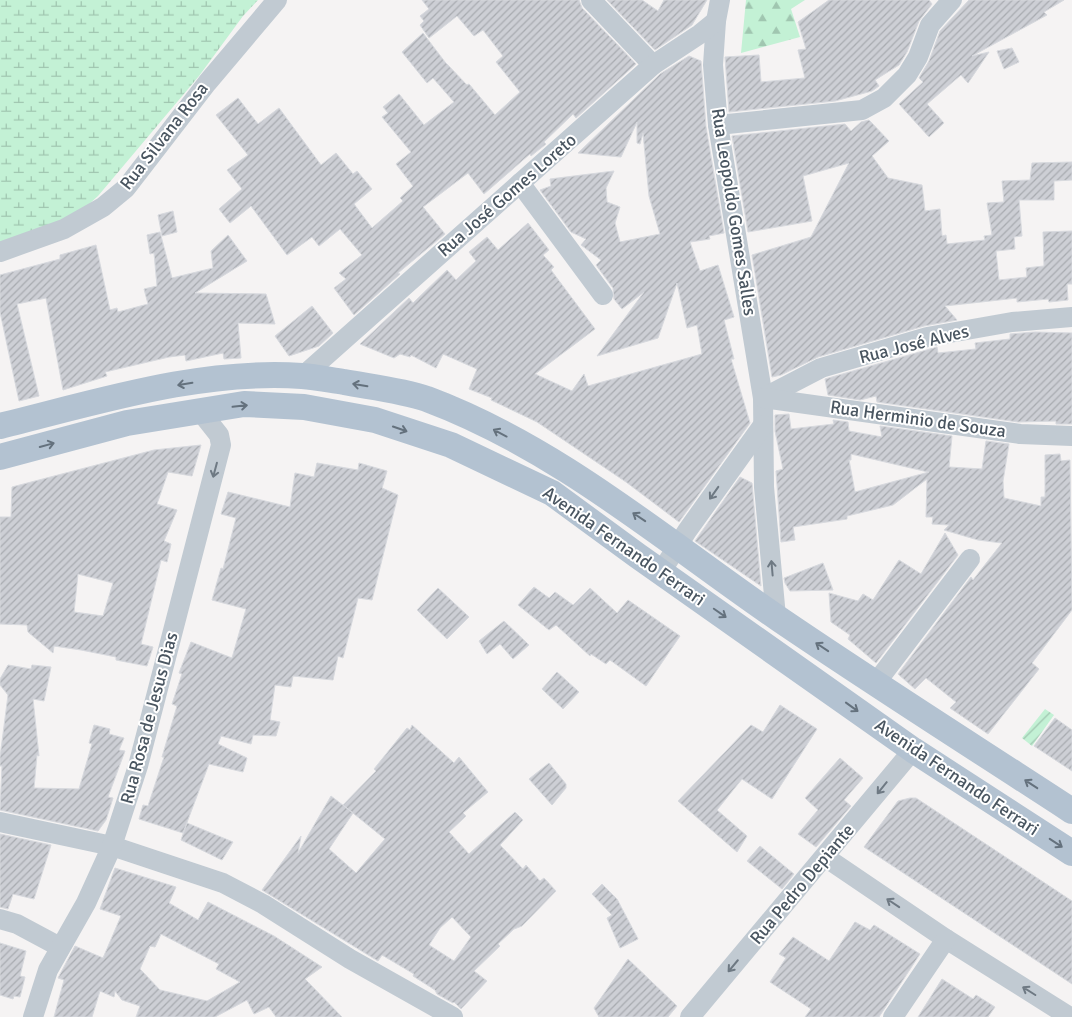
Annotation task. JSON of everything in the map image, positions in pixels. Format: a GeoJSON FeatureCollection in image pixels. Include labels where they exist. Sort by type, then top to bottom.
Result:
{"type":"FeatureCollection","features":[{"type":"Feature","properties":{"kind":"main road","name":"Avenida Fernando Ferrari"},"geometry":{"type":"LineString","coordinates":[[0,426],[119,396],[185,383],[242,377],[303,376],[425,398],[487,426],[558,463],[679,545],[776,617],[1072,811]]}},
{"type":"Feature","properties":{"kind":"main road","name":"Avenida Fernando Ferrari"},"geometry":{"type":"LineString","coordinates":[[0,457],[127,423],[244,404],[304,407],[375,420],[450,445],[552,493],[913,750],[1072,853]]}},
{"type":"Feature","properties":{"kind":"street","name":"Rua Silvana Rosa"},"geometry":{"type":"LineString","coordinates":[[0,252],[64,229],[103,207],[126,188],[207,83],[277,0]]}},
{"type":"Feature","properties":{"kind":"street"},"geometry":{"type":"LineString","coordinates":[[592,0],[653,65]]}},
{"type":"Feature","properties":{"kind":"street","name":"Rua Leopoldo Gomes Salles"},"geometry":{"type":"LineString","coordinates":[[720,0],[716,21],[713,65],[718,125],[764,398],[764,487],[776,617]]}},
{"type":"Feature","properties":{"kind":"street"},"geometry":{"type":"LineString","coordinates":[[718,125],[862,110],[884,98],[907,75],[918,57],[930,25],[952,0]]}},
{"type":"Feature","properties":{"kind":"street","name":"Rua José Gomes Loreto"},"geometry":{"type":"LineString","coordinates":[[303,376],[653,65],[716,21]]}},
{"type":"Feature","properties":{"kind":"street"},"geometry":{"type":"LineString","coordinates":[[520,183],[603,294]]}},
{"type":"Feature","properties":{"kind":"street","name":"Rua José Alves"},"geometry":{"type":"LineString","coordinates":[[764,398],[821,368],[927,337],[1012,322],[1072,318]]}},
{"type":"Feature","properties":{"kind":"street","name":"Rua Herminio de Souza"},"geometry":{"type":"LineString","coordinates":[[764,398],[1020,434],[1072,436]]}},
{"type":"Feature","properties":{"kind":"street","name":"Rua Rosa de Jesus Dias"},"geometry":{"type":"LineString","coordinates":[[33,1017],[48,970],[86,903],[112,846],[138,766],[222,445],[219,435],[200,412]]}},
{"type":"Feature","properties":{"kind":"street"},"geometry":{"type":"LineString","coordinates":[[661,572],[763,424]]}},
{"type":"Feature","properties":{"kind":"street"},"geometry":{"type":"LineString","coordinates":[[730,470],[752,478],[764,487]]}},
{"type":"Feature","properties":{"kind":"street"},"geometry":{"type":"LineString","coordinates":[[876,684],[970,559]]}},
{"type":"Feature","properties":{"kind":"street","name":"Rua Pedro Depiante"},"geometry":{"type":"LineString","coordinates":[[690,1017],[913,750]]}},
{"type":"Feature","properties":{"kind":"street"},"geometry":{"type":"LineString","coordinates":[[0,822],[112,846],[223,883],[263,904],[350,959],[453,1017]]}},
{"type":"Feature","properties":{"kind":"street"},"geometry":{"type":"LineString","coordinates":[[825,857],[946,938],[1070,1017]]}},
{"type":"Feature","properties":{"kind":"street"},"geometry":{"type":"LineString","coordinates":[[0,919],[17,924],[60,947]]}},
{"type":"Feature","properties":{"kind":"street"},"geometry":{"type":"LineString","coordinates":[[893,1017],[946,938]]}},
{"type":"Feature","properties":{"kind":"green space"},"geometry":{"type":"Polygon","coordinates":[[[0,0],[258,0],[243,16],[199,76],[98,196],[78,214],[0,243],[0,0]]]}},
{"type":"Feature","properties":{"kind":"green space"},"geometry":{"type":"Polygon","coordinates":[[[746,0],[805,0],[791,9],[800,37],[741,53],[746,0]]]}},
{"type":"Feature","properties":{"kind":"green space"},"geometry":{"type":"Polygon","coordinates":[[[1045,709],[1054,715],[1032,746],[1022,738],[1045,709]]]}},
{"type":"Feature","properties":{"kind":"building"},"geometry":{"type":"Polygon","coordinates":[[[422,0],[579,0],[582,8],[636,64],[576,118],[573,114],[544,142],[546,144],[531,156],[530,154],[484,194],[468,173],[423,207],[445,234],[398,273],[400,274],[354,315],[334,288],[346,279],[339,273],[362,255],[340,229],[319,246],[312,237],[287,255],[251,206],[230,223],[219,209],[242,189],[227,170],[248,155],[216,115],[238,98],[258,124],[279,108],[321,165],[336,153],[353,174],[357,171],[372,189],[354,204],[372,228],[403,201],[400,198],[413,186],[396,164],[411,152],[382,117],[388,113],[383,107],[399,94],[424,125],[454,102],[433,78],[427,83],[402,52],[423,33],[445,62],[467,85],[469,84],[495,115],[520,92],[496,62],[503,56],[483,30],[474,36],[457,16],[429,38],[420,25],[424,21],[420,16],[429,9],[422,0]]]}},
{"type":"Feature","properties":{"kind":"building"},"geometry":{"type":"Polygon","coordinates":[[[607,0],[642,0],[658,11],[664,0],[707,0],[692,25],[655,50],[607,0]]]}},
{"type":"Feature","properties":{"kind":"building"},"geometry":{"type":"Polygon","coordinates":[[[829,0],[929,0],[932,4],[919,21],[907,52],[899,65],[875,80],[879,86],[872,91],[835,101],[729,112],[725,57],[759,55],[761,82],[805,78],[798,50],[806,49],[798,22],[829,0]]]}},
{"type":"Feature","properties":{"kind":"building"},"geometry":{"type":"Polygon","coordinates":[[[969,0],[1064,0],[1044,12],[1047,15],[972,56],[989,52],[968,83],[961,75],[927,104],[944,123],[929,137],[899,104],[923,82],[919,78],[929,61],[940,31],[969,0]]]}},
{"type":"Feature","properties":{"kind":"building"},"geometry":{"type":"Polygon","coordinates":[[[1012,48],[1019,62],[1004,69],[997,51],[1012,48]]]}},
{"type":"Feature","properties":{"kind":"building"},"geometry":{"type":"Polygon","coordinates":[[[689,56],[701,61],[706,127],[724,233],[709,236],[710,239],[690,242],[700,271],[718,265],[734,317],[724,320],[734,359],[731,359],[750,423],[679,522],[626,482],[537,422],[491,400],[492,398],[469,389],[477,369],[443,354],[436,368],[411,355],[410,357],[400,354],[394,358],[360,344],[409,298],[413,303],[447,270],[456,280],[476,261],[469,252],[487,237],[498,250],[528,223],[549,250],[543,255],[554,267],[551,270],[595,329],[535,374],[572,391],[584,374],[588,386],[702,354],[697,325],[687,328],[677,283],[658,338],[597,356],[644,292],[622,309],[614,299],[613,288],[596,265],[601,260],[581,245],[586,239],[571,232],[540,190],[551,186],[550,179],[614,171],[606,188],[607,202],[620,207],[615,223],[620,242],[660,234],[649,196],[643,133],[640,144],[637,143],[637,122],[621,157],[578,153],[660,74],[689,56]]]}},
{"type":"Feature","properties":{"kind":"building"},"geometry":{"type":"Polygon","coordinates":[[[869,120],[889,141],[872,156],[888,178],[922,185],[925,211],[940,209],[942,236],[946,235],[947,244],[985,240],[984,236],[992,235],[987,203],[1004,202],[1002,181],[1030,180],[1032,163],[1072,162],[1072,180],[1054,181],[1054,200],[1019,200],[1022,236],[1014,237],[1015,249],[996,251],[999,280],[1027,277],[1026,268],[1044,266],[1043,232],[1072,231],[1072,284],[1067,284],[1068,300],[1049,302],[1048,299],[1017,302],[1017,298],[945,306],[957,320],[924,326],[818,357],[781,375],[772,377],[752,255],[811,237],[849,163],[803,176],[812,221],[748,232],[732,136],[845,124],[851,131],[861,122],[869,120]]]}},
{"type":"Feature","properties":{"kind":"building"},"geometry":{"type":"Polygon","coordinates":[[[173,211],[177,232],[162,236],[158,215],[173,211]]]}},
{"type":"Feature","properties":{"kind":"building"},"geometry":{"type":"Polygon","coordinates":[[[160,232],[172,278],[213,268],[211,251],[228,235],[247,261],[195,293],[266,294],[275,324],[238,323],[241,358],[224,359],[223,353],[186,361],[185,355],[169,357],[105,372],[107,376],[63,390],[46,298],[17,304],[39,396],[19,401],[0,312],[0,275],[60,259],[60,255],[96,245],[110,310],[117,308],[118,312],[148,304],[144,289],[157,286],[154,253],[150,254],[147,235],[160,232]]]}},
{"type":"Feature","properties":{"kind":"building"},"geometry":{"type":"Polygon","coordinates":[[[312,306],[333,333],[319,346],[289,356],[275,336],[312,306]]]}},
{"type":"Feature","properties":{"kind":"building"},"geometry":{"type":"Polygon","coordinates":[[[1035,332],[1072,333],[1072,424],[1056,424],[1056,421],[1018,422],[877,402],[876,396],[860,400],[828,395],[825,379],[937,347],[938,353],[976,349],[975,343],[1010,339],[1010,334],[1035,332]]]}},
{"type":"Feature","properties":{"kind":"building"},"geometry":{"type":"Polygon","coordinates":[[[789,414],[791,429],[834,424],[833,420],[848,422],[849,431],[882,437],[880,426],[952,436],[949,467],[982,469],[986,441],[1009,444],[1003,481],[1004,498],[1041,506],[1041,497],[1045,497],[1045,455],[1060,454],[1061,461],[1070,460],[1072,610],[1032,663],[1039,669],[988,734],[950,708],[956,702],[926,678],[915,689],[898,674],[971,577],[973,580],[1002,543],[978,540],[944,530],[949,525],[932,524],[933,517],[926,517],[927,479],[893,505],[847,516],[847,519],[793,527],[795,540],[781,542],[776,471],[783,469],[775,431],[775,415],[789,414]],[[851,454],[851,460],[849,460],[855,492],[929,472],[851,454]]]}},
{"type":"Feature","properties":{"kind":"building"},"geometry":{"type":"Polygon","coordinates":[[[201,445],[192,476],[168,472],[157,504],[177,510],[164,541],[171,544],[167,562],[161,560],[141,644],[153,647],[147,666],[116,660],[116,657],[54,646],[53,653],[28,632],[27,625],[0,624],[0,517],[11,517],[12,487],[154,450],[201,445]],[[78,574],[74,612],[103,616],[113,583],[78,574]]]}},
{"type":"Feature","properties":{"kind":"building"},"geometry":{"type":"Polygon","coordinates":[[[317,463],[358,470],[359,463],[387,471],[382,488],[398,495],[372,600],[358,598],[343,658],[338,656],[333,680],[293,676],[291,687],[275,685],[270,720],[280,722],[276,736],[253,735],[251,744],[221,736],[218,744],[247,758],[243,772],[209,764],[183,833],[139,819],[143,805],[148,806],[164,757],[162,757],[177,706],[172,704],[182,674],[179,673],[191,642],[232,658],[246,609],[212,600],[221,568],[223,569],[236,518],[221,514],[228,492],[290,507],[295,473],[314,477],[317,463]]]}},
{"type":"Feature","properties":{"kind":"building"},"geometry":{"type":"Polygon","coordinates":[[[740,477],[752,483],[761,586],[695,541],[740,477]]]}},
{"type":"Feature","properties":{"kind":"building"},"geometry":{"type":"Polygon","coordinates":[[[945,533],[958,555],[876,663],[848,639],[850,635],[831,622],[829,593],[858,601],[863,594],[873,600],[899,560],[921,574],[945,533]]]}},
{"type":"Feature","properties":{"kind":"building"},"geometry":{"type":"Polygon","coordinates":[[[823,563],[833,590],[790,591],[784,578],[823,563]]]}},
{"type":"Feature","properties":{"kind":"building"},"geometry":{"type":"Polygon","coordinates":[[[534,587],[549,598],[555,592],[573,605],[590,588],[617,613],[628,600],[680,636],[646,686],[610,660],[606,664],[591,654],[590,656],[556,625],[549,630],[518,605],[534,587]]]}},
{"type":"Feature","properties":{"kind":"building"},"geometry":{"type":"Polygon","coordinates":[[[438,588],[469,617],[447,639],[417,610],[438,588]]]}},
{"type":"Feature","properties":{"kind":"building"},"geometry":{"type":"Polygon","coordinates":[[[504,621],[529,645],[513,659],[500,644],[487,654],[479,641],[504,621]]]}},
{"type":"Feature","properties":{"kind":"building"},"geometry":{"type":"Polygon","coordinates":[[[8,665],[31,669],[32,665],[51,667],[44,701],[33,699],[39,756],[37,755],[34,788],[79,789],[92,744],[89,743],[94,725],[110,729],[109,734],[124,738],[119,750],[125,751],[108,797],[113,798],[106,820],[98,831],[0,810],[2,766],[0,766],[0,757],[8,695],[0,685],[0,679],[8,665]]]}},
{"type":"Feature","properties":{"kind":"building"},"geometry":{"type":"Polygon","coordinates":[[[557,672],[579,692],[563,709],[542,689],[557,672]]]}},
{"type":"Feature","properties":{"kind":"building"},"geometry":{"type":"Polygon","coordinates":[[[780,705],[817,729],[772,799],[742,779],[717,810],[747,836],[737,852],[678,801],[751,725],[763,732],[780,705]]]}},
{"type":"Feature","properties":{"kind":"building"},"geometry":{"type":"Polygon","coordinates":[[[1055,718],[1072,730],[1072,771],[1034,746],[1055,718]]]}},
{"type":"Feature","properties":{"kind":"building"},"geometry":{"type":"Polygon","coordinates":[[[412,725],[454,763],[459,757],[488,792],[463,813],[466,816],[449,832],[469,854],[515,812],[523,820],[500,845],[523,869],[526,865],[540,881],[544,878],[556,891],[522,926],[514,929],[498,944],[500,946],[474,971],[487,981],[461,1009],[454,1002],[437,994],[435,990],[413,976],[414,974],[382,955],[378,961],[262,890],[301,836],[298,853],[331,796],[350,811],[343,805],[376,771],[374,769],[407,728],[410,730],[412,725]],[[353,813],[329,849],[356,873],[385,839],[353,813]],[[452,917],[440,928],[429,945],[454,961],[471,937],[452,917]]]}},
{"type":"Feature","properties":{"kind":"building"},"geometry":{"type":"Polygon","coordinates":[[[840,758],[863,778],[844,800],[851,806],[816,847],[798,834],[818,810],[805,798],[840,758]]]}},
{"type":"Feature","properties":{"kind":"building"},"geometry":{"type":"Polygon","coordinates":[[[549,763],[566,784],[566,788],[552,805],[529,779],[549,763]]]}},
{"type":"Feature","properties":{"kind":"building"},"geometry":{"type":"Polygon","coordinates":[[[916,798],[1072,901],[1072,984],[864,847],[898,801],[916,798]]]}},
{"type":"Feature","properties":{"kind":"building"},"geometry":{"type":"Polygon","coordinates":[[[187,823],[233,842],[222,860],[181,840],[187,823]]]}},
{"type":"Feature","properties":{"kind":"building"},"geometry":{"type":"Polygon","coordinates":[[[0,834],[51,845],[34,899],[13,894],[8,909],[0,907],[0,834]]]}},
{"type":"Feature","properties":{"kind":"building"},"geometry":{"type":"Polygon","coordinates":[[[760,846],[794,874],[782,889],[747,861],[760,846]]]}},
{"type":"Feature","properties":{"kind":"building"},"geometry":{"type":"Polygon","coordinates":[[[115,868],[176,887],[169,903],[198,920],[208,902],[274,936],[322,967],[305,979],[342,1017],[276,1017],[269,1007],[254,1014],[247,1000],[215,1017],[136,1017],[140,1006],[122,1000],[115,991],[114,997],[100,991],[92,1017],[54,1017],[64,980],[58,978],[75,946],[103,958],[121,916],[100,909],[115,868]],[[161,934],[155,947],[150,946],[140,969],[160,990],[207,1001],[240,982],[216,969],[219,964],[161,934]]]}},
{"type":"Feature","properties":{"kind":"building"},"geometry":{"type":"Polygon","coordinates":[[[602,884],[617,899],[638,939],[620,948],[607,918],[612,915],[592,894],[602,884]]]}},
{"type":"Feature","properties":{"kind":"building"},"geometry":{"type":"Polygon","coordinates":[[[855,922],[870,930],[874,925],[920,954],[879,1017],[805,1017],[811,1009],[770,982],[786,958],[779,954],[793,937],[829,961],[855,922]]]}},
{"type":"Feature","properties":{"kind":"building"},"geometry":{"type":"Polygon","coordinates":[[[0,943],[26,951],[20,976],[25,977],[20,997],[14,996],[13,999],[0,995],[0,943]]]}},
{"type":"Feature","properties":{"kind":"building"},"geometry":{"type":"Polygon","coordinates":[[[628,959],[677,1006],[668,1017],[599,1017],[594,1008],[628,959]]]}},
{"type":"Feature","properties":{"kind":"building"},"geometry":{"type":"Polygon","coordinates":[[[942,979],[973,999],[976,995],[995,1007],[988,1017],[918,1017],[942,979]]]}}]}
